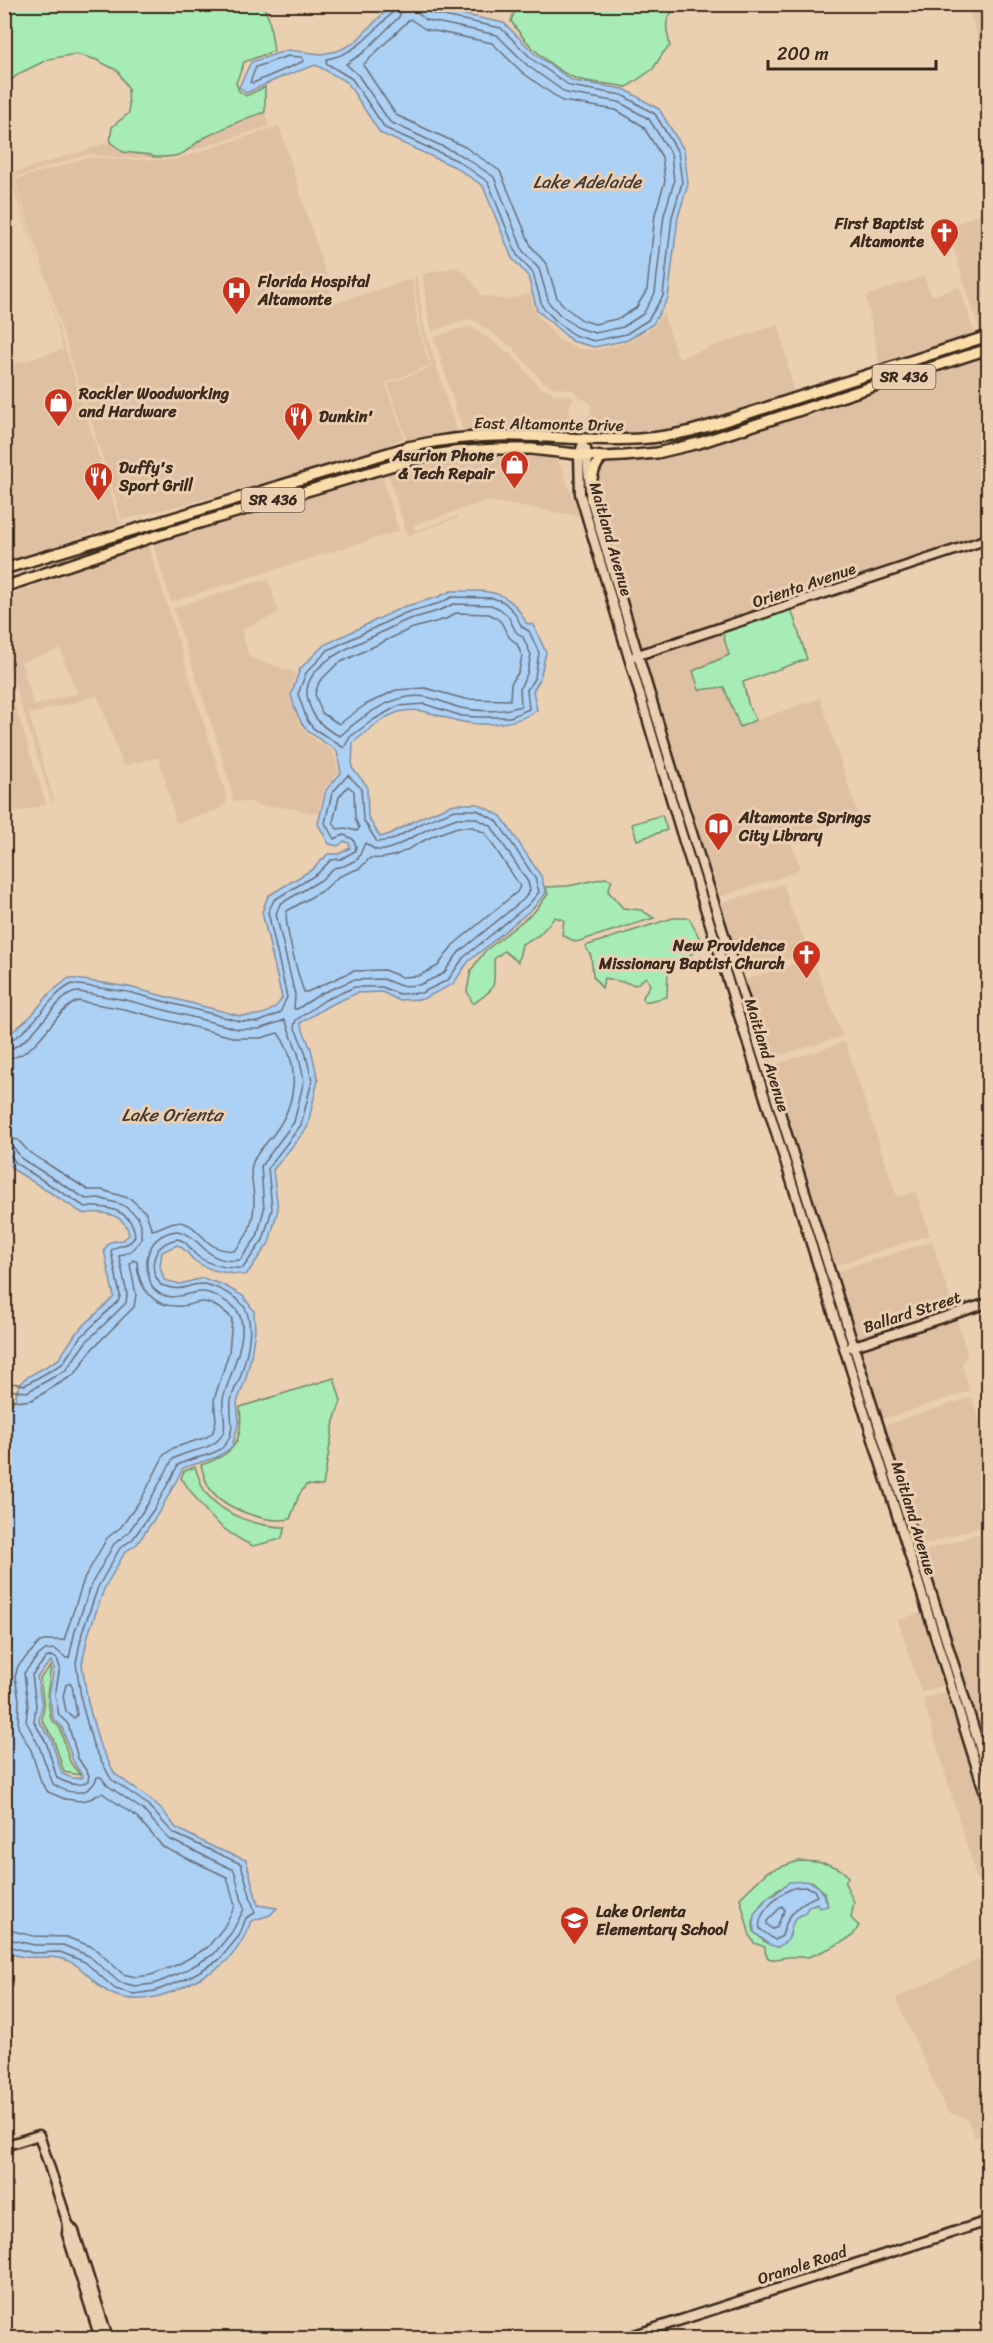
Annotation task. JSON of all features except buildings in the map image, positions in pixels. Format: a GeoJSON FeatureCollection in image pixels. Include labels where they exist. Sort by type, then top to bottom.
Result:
{"type":"FeatureCollection","features":[{"type":"Feature","properties":{"kind":"main road","name":"East Altamonte Drive"},"geometry":{"type":"LineString","coordinates":[[4,569],[408,447],[480,437],[517,436],[623,441],[669,436],[745,415],[988,336]]}},
{"type":"Feature","properties":{"kind":"main road"},"geometry":{"type":"LineString","coordinates":[[941,365],[945,355],[952,348]]}},
{"type":"Feature","properties":{"kind":"main road","name":"East Altamonte Drive"},"geometry":{"type":"LineString","coordinates":[[603,457],[667,451],[988,349]]}},
{"type":"Feature","properties":{"kind":"main road"},"geometry":{"type":"LineString","coordinates":[[832,400],[843,383]]}},
{"type":"Feature","properties":{"kind":"main road"},"geometry":{"type":"LineString","coordinates":[[820,404],[830,388]]}},
{"type":"Feature","properties":{"kind":"main road"},"geometry":{"type":"LineString","coordinates":[[738,430],[738,422],[745,415]]}},
{"type":"Feature","properties":{"kind":"main road"},"geometry":{"type":"LineString","coordinates":[[462,451],[480,437]]}},
{"type":"Feature","properties":{"kind":"main road"},"geometry":{"type":"LineString","coordinates":[[444,453],[453,448],[462,438]]}},
{"type":"Feature","properties":{"kind":"main road","name":"Maitland Avenue"},"geometry":{"type":"LineString","coordinates":[[584,440],[580,494],[681,832],[988,1773]]}},
{"type":"Feature","properties":{"kind":"main road","name":"SR 436"},"geometry":{"type":"LineString","coordinates":[[4,587],[149,538],[398,462],[444,453],[514,449],[603,457]]}},
{"type":"Feature","properties":{"kind":"main road","name":"Maitland Avenue"},"geometry":{"type":"LineString","coordinates":[[584,455],[591,499],[988,1803]]}},
{"type":"Feature","properties":{"kind":"main road"},"geometry":{"type":"LineString","coordinates":[[591,499],[596,463],[603,457]]}},
{"type":"Feature","properties":{"kind":"main road"},"geometry":{"type":"LineString","coordinates":[[304,490],[306,484],[315,475]]}},
{"type":"Feature","properties":{"kind":"main road","name":"Orienta Avenue"},"geometry":{"type":"LineString","coordinates":[[629,658],[988,539]]}},
{"type":"Feature","properties":{"kind":"main road","name":"Ballard Street"},"geometry":{"type":"LineString","coordinates":[[849,1348],[988,1303]]}},
{"type":"Feature","properties":{"kind":"main road"},"geometry":{"type":"LineString","coordinates":[[4,2146],[39,2135],[68,2224],[74,2231],[108,2338]]}},
{"type":"Feature","properties":{"kind":"main road","name":"Oranole Road"},"geometry":{"type":"LineString","coordinates":[[625,2338],[988,2221]]}},
{"type":"Feature","properties":{"kind":"main road"},"geometry":{"type":"LineString","coordinates":[[68,2224],[67,2234],[100,2338]]}},
{"type":"Feature","properties":{"kind":"shaded area"},"geometry":{"type":"Polygon","coordinates":[[[967,5],[988,5],[988,71],[972,20],[967,5]]]}},
{"type":"Feature","properties":{"kind":"shaded area"},"geometry":{"type":"Polygon","coordinates":[[[265,112],[269,126],[184,153],[203,138],[228,128],[242,119],[265,112]]]}},
{"type":"Feature","properties":{"kind":"shaded area","name":"Florida Hospital Altamonte"},"geometry":{"type":"Polygon","coordinates":[[[279,126],[335,303],[412,279],[418,328],[430,365],[385,383],[404,438],[379,449],[252,487],[122,520],[15,180],[89,157],[174,160],[279,126]]]}},
{"type":"Feature","properties":{"kind":"shaded area"},"geometry":{"type":"Polygon","coordinates":[[[110,142],[123,152],[153,157],[126,158],[88,154],[13,178],[45,282],[9,174],[110,142]]]}},
{"type":"Feature","properties":{"kind":"shaded area"},"geometry":{"type":"Polygon","coordinates":[[[988,211],[988,334],[981,336],[947,227],[988,211]]]}},
{"type":"Feature","properties":{"kind":"shaded area"},"geometry":{"type":"Polygon","coordinates":[[[456,267],[467,274],[481,295],[505,300],[530,294],[535,312],[558,339],[579,349],[595,350],[630,342],[654,326],[663,312],[678,358],[779,324],[794,395],[687,428],[633,437],[586,436],[585,420],[592,411],[589,402],[579,397],[573,390],[556,388],[542,381],[514,349],[477,322],[469,319],[432,331],[426,305],[423,274],[456,267]]]}},
{"type":"Feature","properties":{"kind":"shaded area"},"geometry":{"type":"Polygon","coordinates":[[[417,276],[423,323],[458,436],[408,444],[400,443],[406,437],[388,384],[432,367],[420,327],[414,277],[417,276]]]}},
{"type":"Feature","properties":{"kind":"shaded area"},"geometry":{"type":"Polygon","coordinates":[[[924,276],[931,296],[960,287],[976,338],[880,368],[866,296],[924,276]]]}},
{"type":"Feature","properties":{"kind":"shaded area"},"geometry":{"type":"Polygon","coordinates":[[[45,283],[119,521],[122,523],[135,520],[5,561],[5,367],[63,349],[45,283]]]}},
{"type":"Feature","properties":{"kind":"shaded area"},"geometry":{"type":"Polygon","coordinates":[[[470,326],[511,354],[539,387],[555,394],[571,396],[574,399],[570,403],[569,411],[571,417],[579,421],[580,435],[464,435],[434,337],[470,326]]]}},
{"type":"Feature","properties":{"kind":"shaded area"},"geometry":{"type":"Polygon","coordinates":[[[988,354],[988,536],[640,651],[597,497],[595,478],[603,460],[633,460],[696,450],[988,354]]]}},
{"type":"Feature","properties":{"kind":"shaded area"},"geometry":{"type":"Polygon","coordinates":[[[487,455],[554,457],[561,466],[579,516],[487,501],[413,525],[415,531],[457,516],[458,518],[405,536],[407,535],[387,471],[436,459],[487,455]]]}},
{"type":"Feature","properties":{"kind":"shaded area"},"geometry":{"type":"Polygon","coordinates":[[[381,473],[399,531],[171,602],[153,543],[381,473]]]}},
{"type":"Feature","properties":{"kind":"shaded area"},"geometry":{"type":"Polygon","coordinates":[[[148,544],[227,798],[226,803],[218,810],[176,823],[159,757],[123,766],[98,696],[29,714],[54,801],[52,802],[10,671],[5,664],[5,597],[148,544]],[[60,649],[21,662],[34,706],[77,693],[60,649]]]}},
{"type":"Feature","properties":{"kind":"shaded area"},"geometry":{"type":"Polygon","coordinates":[[[276,576],[268,579],[279,613],[241,630],[249,657],[296,673],[289,695],[300,725],[308,735],[333,752],[339,772],[324,789],[318,814],[290,808],[256,805],[253,802],[233,801],[213,728],[173,608],[276,576]]]}},
{"type":"Feature","properties":{"kind":"shaded area"},"geometry":{"type":"Polygon","coordinates":[[[722,631],[729,655],[693,671],[724,687],[740,726],[820,698],[858,815],[789,838],[800,866],[794,873],[719,897],[642,657],[722,631]]]}},
{"type":"Feature","properties":{"kind":"shaded area"},"geometry":{"type":"Polygon","coordinates":[[[5,673],[46,804],[4,816],[5,673]]]}},
{"type":"Feature","properties":{"kind":"shaded area"},"geometry":{"type":"Polygon","coordinates":[[[786,883],[784,885],[790,907],[810,952],[742,973],[721,903],[786,883]]]}},
{"type":"Feature","properties":{"kind":"shaded area"},"geometry":{"type":"Polygon","coordinates":[[[812,958],[843,1036],[768,1059],[744,980],[812,958]]]}},
{"type":"Feature","properties":{"kind":"shaded area"},"geometry":{"type":"Polygon","coordinates":[[[845,1042],[897,1197],[916,1192],[930,1235],[833,1266],[770,1066],[845,1042]]]}},
{"type":"Feature","properties":{"kind":"shaded area"},"geometry":{"type":"Polygon","coordinates":[[[932,1241],[954,1311],[856,1342],[835,1272],[932,1241]]]}},
{"type":"Feature","properties":{"kind":"shaded area"},"geometry":{"type":"Polygon","coordinates":[[[956,1317],[967,1353],[962,1365],[970,1391],[881,1420],[858,1349],[956,1317]]]}},
{"type":"Feature","properties":{"kind":"shaded area"},"geometry":{"type":"Polygon","coordinates":[[[972,1397],[988,1449],[988,1524],[920,1546],[882,1426],[972,1397]]]}},
{"type":"Feature","properties":{"kind":"shaded area"},"geometry":{"type":"Polygon","coordinates":[[[988,1531],[988,1752],[922,1552],[988,1531]]]}},
{"type":"Feature","properties":{"kind":"shaded area"},"geometry":{"type":"Polygon","coordinates":[[[922,1612],[946,1685],[921,1692],[898,1620],[922,1612]]]}},
{"type":"Feature","properties":{"kind":"shaded area"},"geometry":{"type":"Polygon","coordinates":[[[948,1691],[988,1815],[988,1876],[977,1879],[923,1699],[948,1691]]]}},
{"type":"Feature","properties":{"kind":"shaded area"},"geometry":{"type":"Polygon","coordinates":[[[988,1955],[988,2131],[975,2138],[967,2118],[948,2112],[945,2107],[896,1998],[988,1955]]]}},
{"type":"Feature","properties":{"kind":"green space"},"geometry":{"type":"Polygon","coordinates":[[[528,4],[679,5],[668,19],[667,33],[670,46],[653,69],[627,87],[577,79],[546,60],[530,45],[511,21],[514,13],[528,4]]]}},
{"type":"Feature","properties":{"kind":"green space"},"geometry":{"type":"Polygon","coordinates":[[[4,5],[263,5],[269,19],[274,51],[244,62],[236,83],[239,91],[246,96],[265,87],[265,112],[212,134],[178,155],[153,157],[123,152],[110,142],[112,127],[129,113],[128,88],[118,71],[97,60],[76,54],[49,59],[20,73],[5,85],[4,5]]]}},
{"type":"Feature","properties":{"kind":"green space"},"geometry":{"type":"Polygon","coordinates":[[[791,608],[807,659],[743,682],[749,707],[756,720],[740,727],[724,687],[699,690],[693,671],[729,655],[722,631],[791,608]]]}},
{"type":"Feature","properties":{"kind":"green space"},"geometry":{"type":"Polygon","coordinates":[[[662,815],[667,830],[637,840],[632,824],[662,815]]]}},
{"type":"Feature","properties":{"kind":"green space"},"geometry":{"type":"Polygon","coordinates":[[[605,878],[612,880],[608,891],[623,908],[641,910],[654,918],[576,942],[562,935],[564,920],[555,917],[539,935],[522,944],[518,962],[504,951],[494,959],[493,986],[487,994],[473,1004],[467,991],[471,970],[485,951],[535,911],[548,894],[546,887],[568,886],[605,878]]]}},
{"type":"Feature","properties":{"kind":"green space"},"geometry":{"type":"Polygon","coordinates":[[[673,918],[689,918],[701,941],[698,949],[668,971],[667,997],[644,1002],[643,997],[650,985],[646,977],[636,985],[604,978],[601,987],[593,976],[591,956],[585,946],[673,918]]]}},
{"type":"Feature","properties":{"kind":"green space"},"geometry":{"type":"Polygon","coordinates":[[[334,1378],[341,1401],[334,1421],[323,1486],[306,1485],[299,1495],[290,1519],[257,1517],[234,1508],[215,1495],[208,1485],[201,1465],[221,1457],[234,1445],[240,1429],[240,1407],[334,1378]]]}},
{"type":"Feature","properties":{"kind":"green space"},"geometry":{"type":"Polygon","coordinates":[[[195,1467],[204,1490],[213,1501],[242,1519],[264,1525],[286,1527],[281,1539],[253,1546],[220,1525],[204,1509],[181,1478],[184,1471],[195,1467]]]}},
{"type":"Feature","properties":{"kind":"green space"},"geometry":{"type":"Polygon","coordinates":[[[51,1666],[47,1695],[51,1719],[60,1728],[70,1762],[80,1775],[64,1772],[53,1738],[42,1720],[44,1706],[40,1678],[51,1666]]]}},
{"type":"Feature","properties":{"kind":"green space"},"geometry":{"type":"Polygon","coordinates":[[[798,1861],[825,1864],[844,1872],[848,1877],[845,1883],[854,1902],[851,1918],[859,1926],[854,1934],[832,1947],[807,1957],[769,1958],[765,1953],[765,1947],[754,1943],[750,1936],[740,1898],[767,1872],[798,1861]],[[793,1882],[771,1895],[755,1915],[754,1932],[764,1941],[778,1947],[790,1936],[790,1927],[796,1918],[809,1906],[818,1903],[819,1906],[827,1902],[824,1892],[813,1882],[793,1882]]]}},
{"type":"Feature","properties":{"kind":"water","name":"Lake Adelaide"},"geometry":{"type":"Polygon","coordinates":[[[417,5],[504,23],[536,55],[573,81],[624,89],[659,109],[684,150],[688,184],[678,217],[668,298],[653,324],[628,340],[594,347],[572,341],[537,310],[528,276],[512,258],[483,186],[455,167],[380,133],[347,82],[316,65],[246,93],[239,87],[251,62],[288,50],[321,54],[338,51],[354,43],[390,7],[417,5]]]}},
{"type":"Feature","properties":{"kind":"water","name":"Lake Orienta"},"geometry":{"type":"Polygon","coordinates":[[[451,591],[496,594],[512,603],[526,623],[533,625],[546,652],[540,679],[533,691],[537,710],[510,722],[489,724],[468,723],[414,710],[399,712],[380,721],[353,743],[352,768],[367,786],[368,817],[380,837],[454,804],[478,804],[501,816],[541,876],[546,893],[533,908],[468,962],[453,984],[423,999],[398,1000],[382,992],[357,993],[328,1006],[300,1023],[311,1049],[318,1080],[307,1128],[273,1170],[278,1209],[269,1243],[246,1275],[207,1268],[177,1245],[162,1252],[160,1266],[164,1280],[180,1284],[203,1278],[223,1285],[243,1296],[254,1311],[255,1330],[251,1356],[237,1402],[239,1421],[232,1447],[217,1457],[183,1468],[161,1509],[137,1544],[125,1552],[104,1589],[88,1635],[82,1664],[88,1703],[99,1743],[115,1774],[151,1800],[176,1828],[215,1848],[246,1860],[258,1905],[277,1908],[270,1915],[251,1921],[237,1949],[215,1970],[184,1987],[161,1996],[126,1998],[107,1991],[82,1969],[67,1960],[20,1956],[5,1950],[5,1410],[15,1400],[17,1390],[24,1379],[59,1359],[76,1333],[114,1297],[104,1250],[110,1242],[123,1240],[129,1235],[127,1228],[118,1218],[105,1213],[84,1214],[11,1168],[5,1152],[5,1038],[31,1016],[50,993],[69,978],[129,987],[240,1016],[259,1015],[270,1011],[278,1004],[282,998],[262,912],[268,896],[313,869],[328,854],[339,854],[350,848],[349,843],[344,841],[338,846],[329,844],[318,824],[326,790],[341,773],[337,751],[309,732],[302,724],[295,709],[291,695],[300,669],[324,645],[403,607],[451,591]],[[51,1661],[37,1677],[42,1706],[39,1721],[51,1739],[62,1774],[80,1778],[83,1777],[73,1761],[62,1727],[53,1718],[49,1695],[54,1668],[51,1661]]]}},
{"type":"Feature","properties":{"kind":"water"},"geometry":{"type":"Polygon","coordinates":[[[806,1881],[819,1887],[828,1906],[819,1908],[817,1903],[809,1906],[804,1914],[794,1921],[788,1940],[778,1947],[770,1945],[754,1932],[754,1914],[768,1897],[774,1895],[789,1882],[806,1881]]]}},
{"type":"Feature","properties":{"kind":"place","name":"First Baptist Altamonte"},"geometry":{"type":"Point","coordinates":[945,258]}},
{"type":"Feature","properties":{"kind":"place","name":"Florida Hospital Altamonte"},"geometry":{"type":"Point","coordinates":[237,316]}},
{"type":"Feature","properties":{"kind":"place","name":"Rockler Woodworking and Hardware"},"geometry":{"type":"Point","coordinates":[58,428]}},
{"type":"Feature","properties":{"kind":"place","name":"Dunkin'"},"geometry":{"type":"Point","coordinates":[298,442]}},
{"type":"Feature","properties":{"kind":"place","name":"Asurion Phone & Tech Repair"},"geometry":{"type":"Point","coordinates":[515,490]}},
{"type":"Feature","properties":{"kind":"place","name":"Duffy's Sport Grill"},"geometry":{"type":"Point","coordinates":[98,502]}},
{"type":"Feature","properties":{"kind":"place","name":"Altamonte Springs City Library"},"geometry":{"type":"Point","coordinates":[718,852]}},
{"type":"Feature","properties":{"kind":"place","name":"New Providence Missionary Baptist Church"},"geometry":{"type":"Point","coordinates":[806,980]}},
{"type":"Feature","properties":{"kind":"place","name":"Lake Orienta Elementary School"},"geometry":{"type":"Point","coordinates":[575,1946]}}]}
